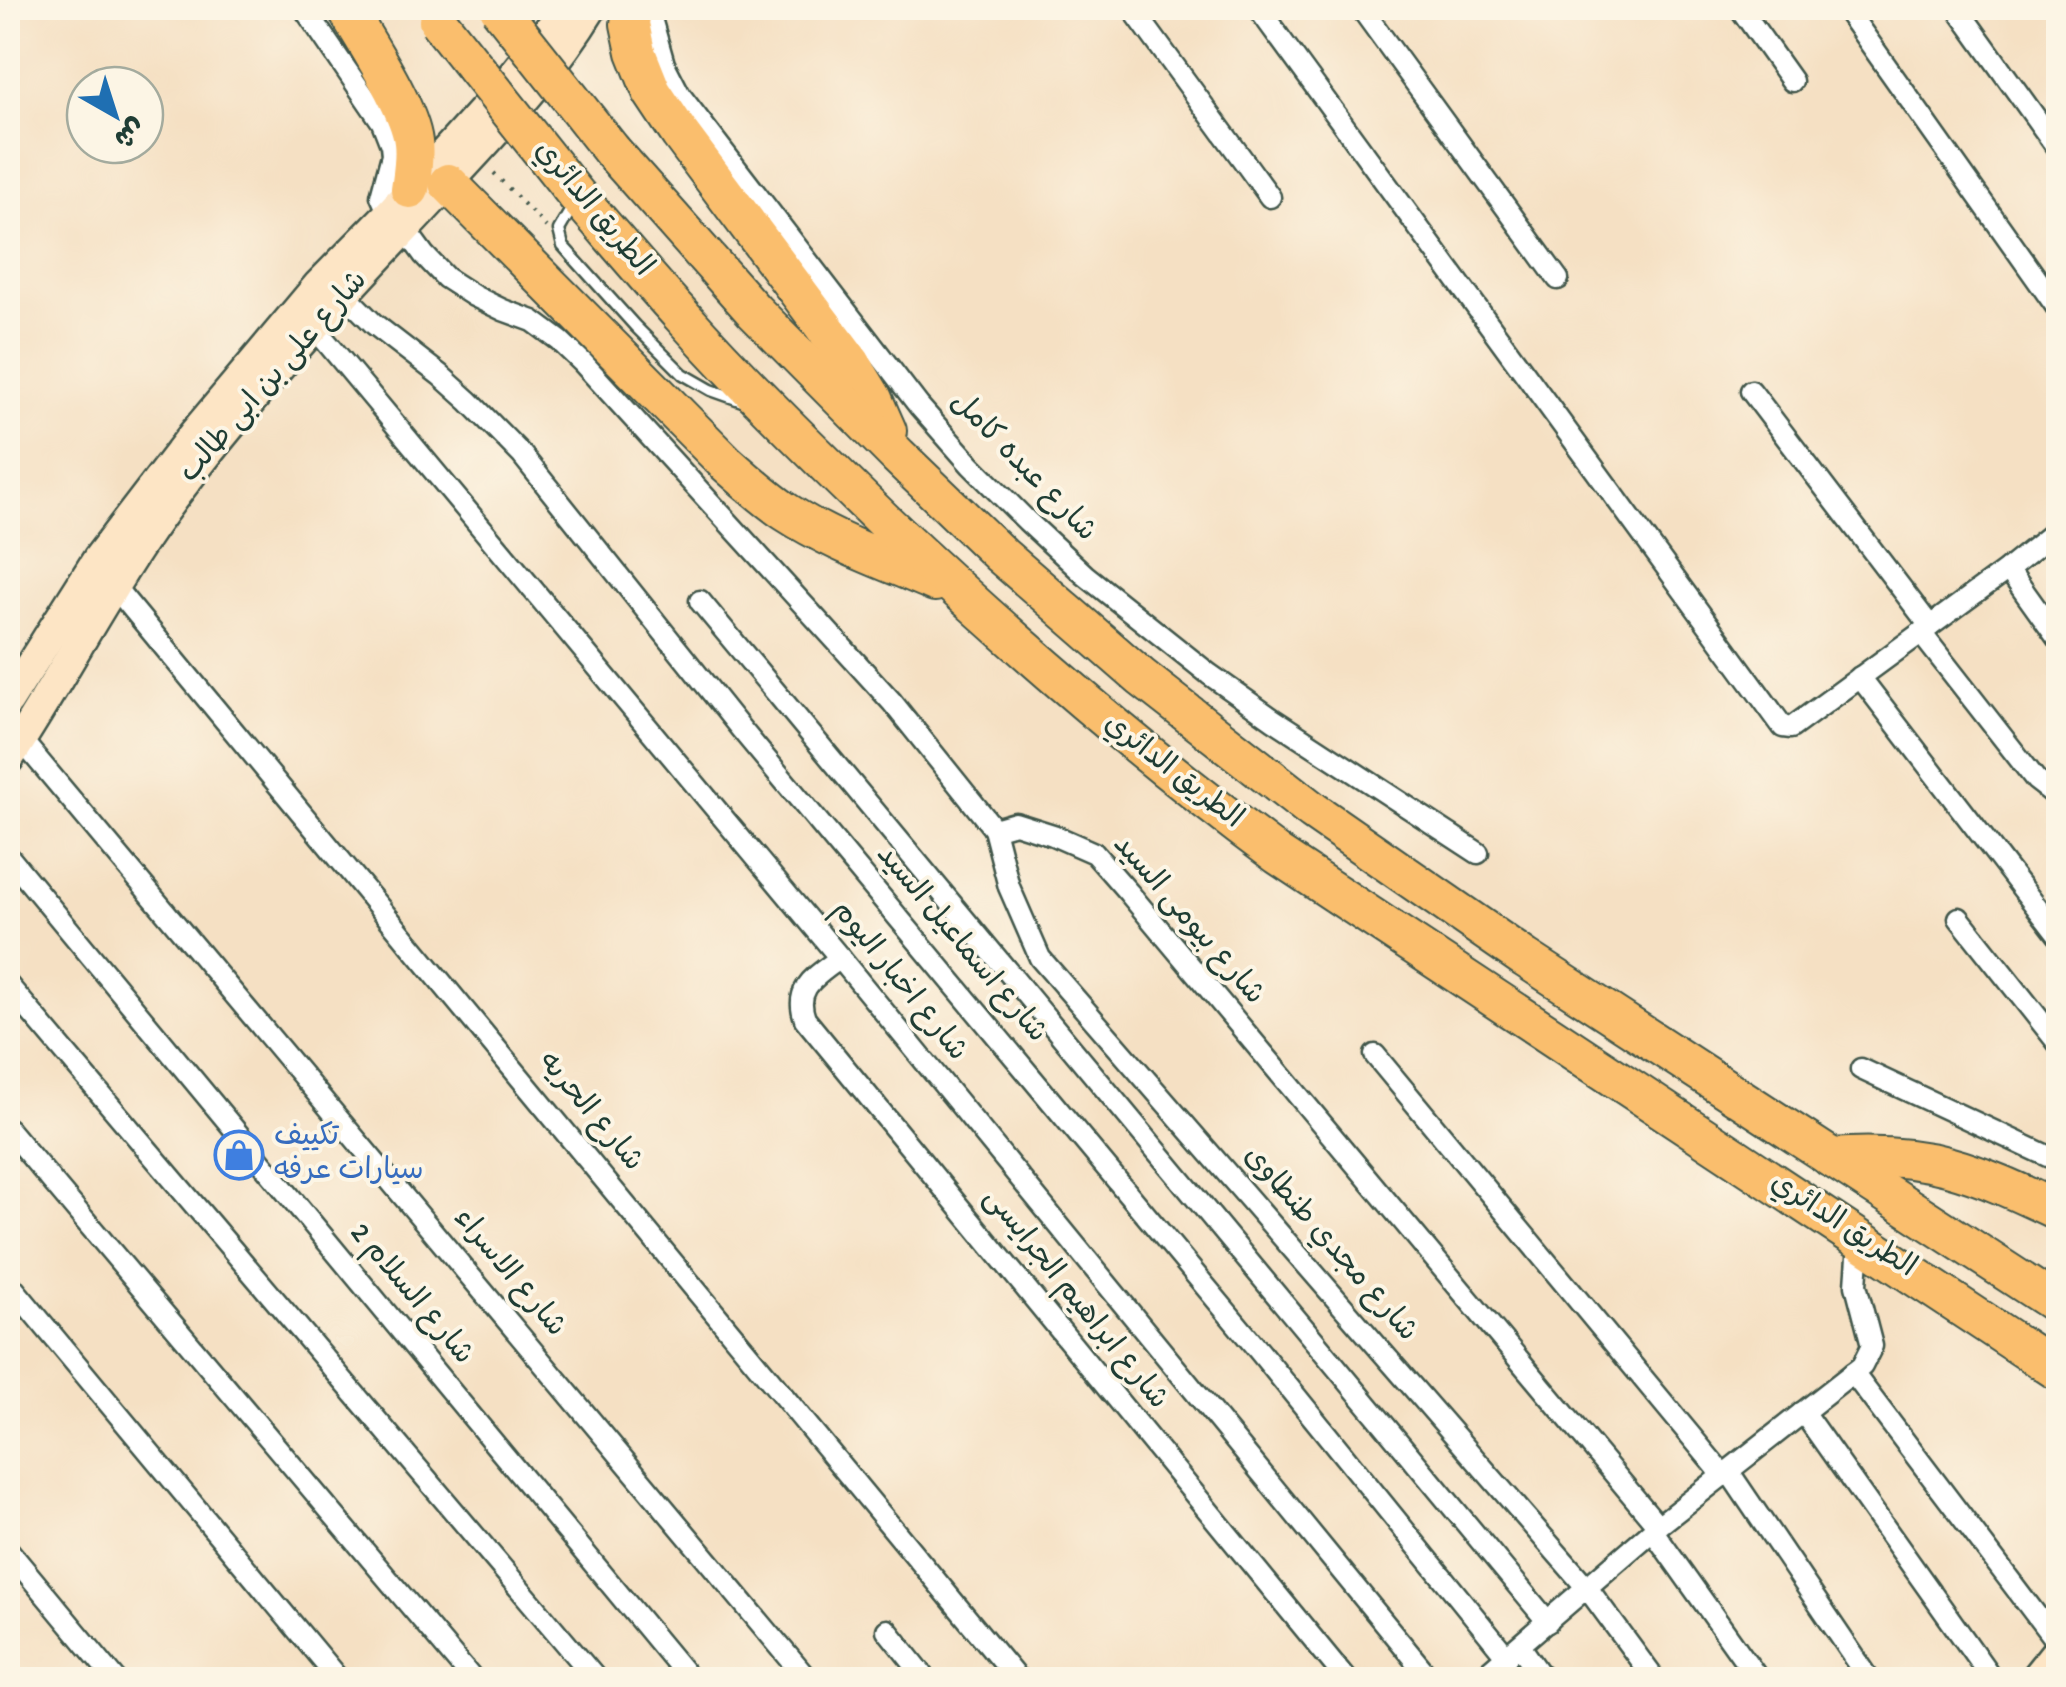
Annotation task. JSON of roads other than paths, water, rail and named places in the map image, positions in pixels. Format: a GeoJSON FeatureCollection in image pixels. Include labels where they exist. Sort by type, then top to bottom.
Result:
{"type":"FeatureCollection","features":[{"type":"Feature","properties":{"kind":"highway"},"geometry":{"type":"LineString","coordinates":[[346,8],[392,88],[413,139],[414,163],[401,211]]}},
{"type":"Feature","properties":{"kind":"highway","name":"الطريق الدائري"},"geometry":{"type":"LineString","coordinates":[[499,8],[612,151],[754,310],[1001,556],[1141,677],[1312,811],[1525,958],[2058,1305]]}},
{"type":"Feature","properties":{"kind":"highway"},"geometry":{"type":"LineString","coordinates":[[632,8],[630,24],[636,52],[652,92],[852,364],[898,456]]}},
{"type":"Feature","properties":{"kind":"highway","name":"الطريق الدائري"},"geometry":{"type":"LineString","coordinates":[[434,14],[578,197],[683,318],[772,412],[960,593],[1142,751],[1278,855],[2058,1370]]}},
{"type":"Feature","properties":{"kind":"highway"},"geometry":{"type":"LineString","coordinates":[[448,183],[755,490],[831,537],[960,593]]}},
{"type":"Feature","properties":{"kind":"highway"},"geometry":{"type":"LineString","coordinates":[[1831,1158],[1888,1156],[1942,1164],[1994,1180],[2058,1211]]}},
{"type":"Feature","properties":{"kind":"street"},"geometry":{"type":"LineString","coordinates":[[304,8],[382,122],[392,155],[381,196],[401,211],[424,255],[446,278],[503,310],[533,321],[583,363],[892,702],[994,829]]}},
{"type":"Feature","properties":{"kind":"street","name":"شارع عبده كامل"},"geometry":{"type":"LineString","coordinates":[[648,8],[664,64],[680,95],[919,406],[1027,521],[1085,575],[1193,662],[1274,720],[1478,853]]}},
{"type":"Feature","properties":{"kind":"street"},"geometry":{"type":"LineString","coordinates":[[1132,8],[1270,197]]}},
{"type":"Feature","properties":{"kind":"street"},"geometry":{"type":"LineString","coordinates":[[1258,8],[1784,728],[1791,728],[2058,529]]}},
{"type":"Feature","properties":{"kind":"street"},"geometry":{"type":"LineString","coordinates":[[1361,8],[1558,279]]}},
{"type":"Feature","properties":{"kind":"street"},"geometry":{"type":"LineString","coordinates":[[1740,8],[1792,81]]}},
{"type":"Feature","properties":{"kind":"street"},"geometry":{"type":"LineString","coordinates":[[1845,8],[2058,309]]}},
{"type":"Feature","properties":{"kind":"street"},"geometry":{"type":"LineString","coordinates":[[1957,8],[2058,149]]}},
{"type":"Feature","properties":{"kind":"street","name":"شارع على بن ابى طالب"},"geometry":{"type":"LineString","coordinates":[[12,740],[155,523],[210,449],[344,294],[401,211],[499,93],[573,15]]}},
{"type":"Feature","properties":{"kind":"street","name":"شارع على بن ابى طالب"},"geometry":{"type":"LineString","coordinates":[[8,700],[98,558],[161,476],[319,285],[401,211],[448,183],[517,109],[550,68],[573,15]]}},
{"type":"Feature","properties":{"kind":"street","name":"شارع اسماعيل السيد"},"geometry":{"type":"LineString","coordinates":[[344,294],[374,324],[469,400],[522,455],[741,729],[1260,1352],[1514,1652],[1544,1680]]}},
{"type":"Feature","properties":{"kind":"street","name":"شارع اخبار اليوم"},"geometry":{"type":"LineString","coordinates":[[314,326],[840,958],[1431,1680]]}},
{"type":"Feature","properties":{"kind":"street"},"geometry":{"type":"LineString","coordinates":[[1752,391],[2036,780],[2058,797]]}},
{"type":"Feature","properties":{"kind":"street"},"geometry":{"type":"LineString","coordinates":[[2008,570],[2058,638]]}},
{"type":"Feature","properties":{"kind":"street","name":"شارع الحريه"},"geometry":{"type":"LineString","coordinates":[[113,585],[1018,1680]]}},
{"type":"Feature","properties":{"kind":"street","name":"شارع اسماعيل السيد"},"geometry":{"type":"LineString","coordinates":[[700,601],[1548,1622]]}},
{"type":"Feature","properties":{"kind":"street"},"geometry":{"type":"LineString","coordinates":[[1860,677],[2058,935]]}},
{"type":"Feature","properties":{"kind":"street","name":"شارع الاسراء"},"geometry":{"type":"LineString","coordinates":[[12,740],[808,1680]]}},
{"type":"Feature","properties":{"kind":"street","name":"شارع بيومى السيد"},"geometry":{"type":"LineString","coordinates":[[994,829],[1015,823],[1094,853],[1656,1529],[1759,1680]]}},
{"type":"Feature","properties":{"kind":"street","name":"شارع مجدي طنطاوى"},"geometry":{"type":"LineString","coordinates":[[994,829],[1009,887],[1040,958],[1588,1588],[1656,1680]]}},
{"type":"Feature","properties":{"kind":"street","name":"شارع السلام 2"},"geometry":{"type":"LineString","coordinates":[[8,856],[690,1680]]}},
{"type":"Feature","properties":{"kind":"street"},"geometry":{"type":"LineString","coordinates":[[1960,918],[2058,1044]]}},
{"type":"Feature","properties":{"kind":"street","name":"شارع ابراهيم الجرايسى"},"geometry":{"type":"LineString","coordinates":[[840,958],[804,990],[800,1005],[806,1020],[1347,1680]]}},
{"type":"Feature","properties":{"kind":"street"},"geometry":{"type":"LineString","coordinates":[[8,985],[597,1680]]}},
{"type":"Feature","properties":{"kind":"street"},"geometry":{"type":"LineString","coordinates":[[1375,1055],[1726,1474],[1870,1680]]}},
{"type":"Feature","properties":{"kind":"street"},"geometry":{"type":"LineString","coordinates":[[1861,1069],[2058,1160]]}},
{"type":"Feature","properties":{"kind":"street"},"geometry":{"type":"LineString","coordinates":[[8,1129],[473,1680]]}},
{"type":"Feature","properties":{"kind":"street"},"geometry":{"type":"LineString","coordinates":[[1479,1680],[1656,1529],[1862,1366],[1872,1346],[1856,1285],[1863,1242]]}},
{"type":"Feature","properties":{"kind":"street"},"geometry":{"type":"LineString","coordinates":[[8,1282],[339,1680]]}},
{"type":"Feature","properties":{"kind":"street"},"geometry":{"type":"LineString","coordinates":[[1853,1373],[2057,1653],[2034,1680]]}},
{"type":"Feature","properties":{"kind":"street"},"geometry":{"type":"LineString","coordinates":[[1803,1412],[1992,1680]]}},
{"type":"Feature","properties":{"kind":"street"},"geometry":{"type":"LineString","coordinates":[[8,1550],[116,1680]]}},
{"type":"Feature","properties":{"kind":"street"},"geometry":{"type":"LineString","coordinates":[[888,1630],[928,1680]]}},
{"type":"Feature","properties":{"kind":"lane"},"geometry":{"type":"LineString","coordinates":[[578,197],[560,230],[560,241],[634,326],[683,374],[711,390],[772,412]]}},
{"type":"Feature","properties":{"kind":"place","name":"تكييف سيارات عرفه"},"geometry":{"type":"Point","coordinates":[239,1155]}}]}
